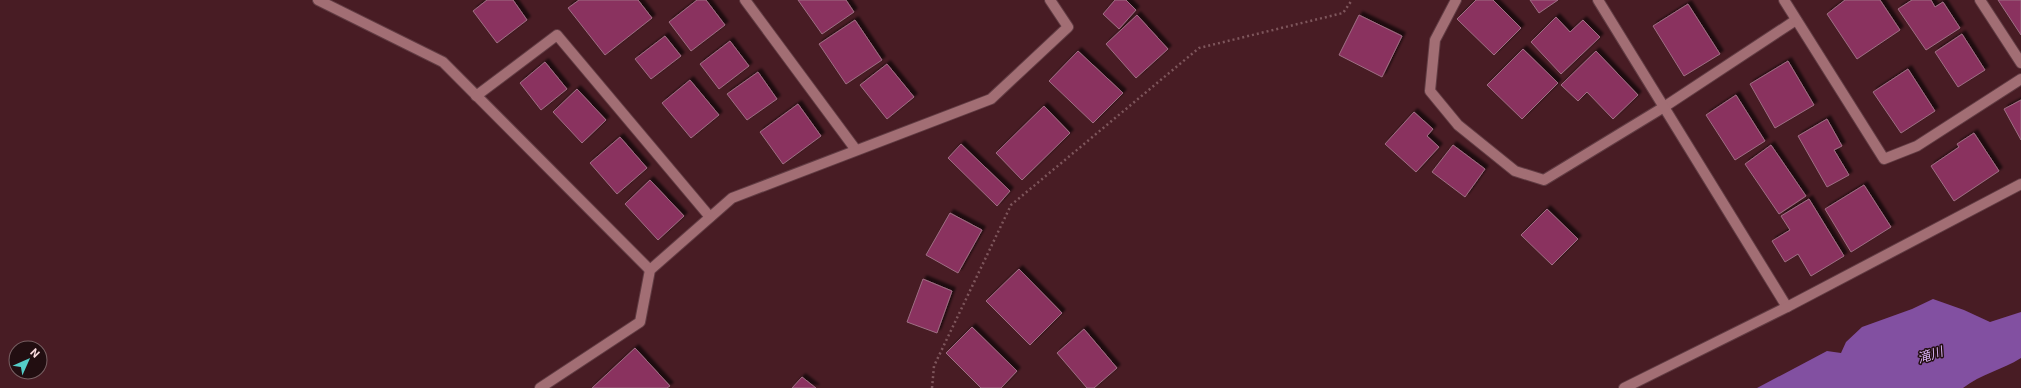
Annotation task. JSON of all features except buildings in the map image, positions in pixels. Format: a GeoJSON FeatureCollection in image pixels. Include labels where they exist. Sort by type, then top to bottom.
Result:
{"type":"FeatureCollection","features":[{"type":"Feature","properties":{"kind":"street"},"geometry":{"type":"LineString","coordinates":[[318,0],[443,62],[650,270]]}},
{"type":"Feature","properties":{"kind":"street"},"geometry":{"type":"LineString","coordinates":[[745,0],[856,150]]}},
{"type":"Feature","properties":{"kind":"street"},"geometry":{"type":"LineString","coordinates":[[540,388],[640,322],[650,270],[732,198],[991,99],[1068,27],[1050,0]]}},
{"type":"Feature","properties":{"kind":"street"},"geometry":{"type":"LineString","coordinates":[[1456,0],[1435,40],[1430,91],[1458,125],[1515,171],[1544,180],[1664,107],[1796,20]]}},
{"type":"Feature","properties":{"kind":"street"},"geometry":{"type":"LineString","coordinates":[[1598,0],[1787,307]]}},
{"type":"Feature","properties":{"kind":"street"},"geometry":{"type":"LineString","coordinates":[[1784,0],[1884,159],[1917,146],[2021,79]]}},
{"type":"Feature","properties":{"kind":"street"},"geometry":{"type":"LineString","coordinates":[[1980,0],[2021,63]]}},
{"type":"Feature","properties":{"kind":"street"},"geometry":{"type":"LineString","coordinates":[[476,96],[557,35],[710,217]]}},
{"type":"Feature","properties":{"kind":"street"},"geometry":{"type":"LineString","coordinates":[[1624,388],[1787,307],[2021,184]]}},
{"type":"Feature","properties":{"kind":"path"},"geometry":{"type":"LineString","coordinates":[[932,388],[934,366],[1011,204],[1199,48],[1343,13],[1352,0]]}},
{"type":"Feature","properties":{"kind":"water","name":"滝川"},"geometry":{"type":"Polygon","coordinates":[[[1933,299],[1964,310],[1990,322],[2021,312],[2021,358],[1977,379],[1963,388],[1757,388],[1827,351],[1841,353],[1846,342],[1862,327],[1912,309],[1933,299]]]}}]}
